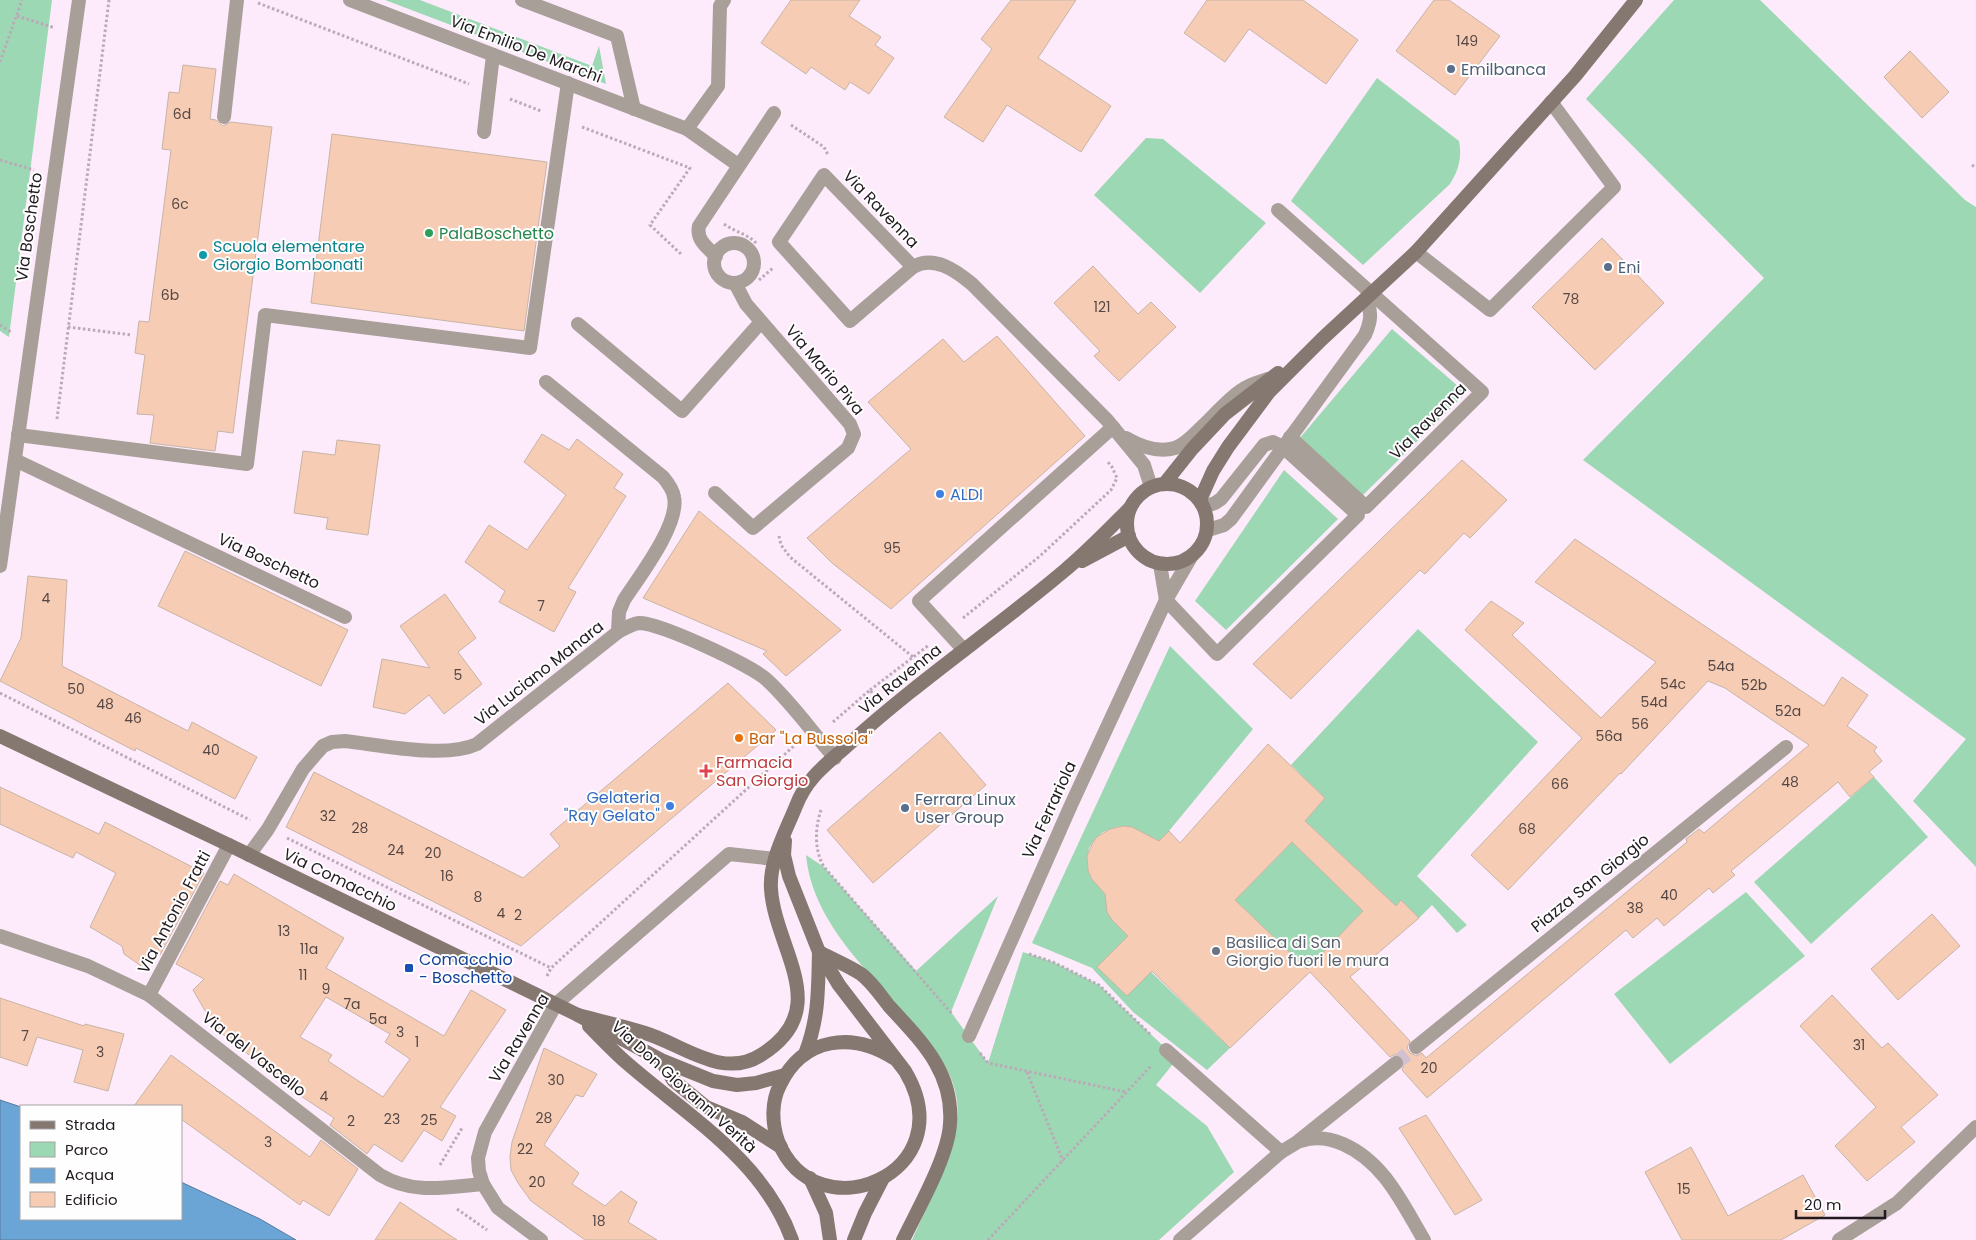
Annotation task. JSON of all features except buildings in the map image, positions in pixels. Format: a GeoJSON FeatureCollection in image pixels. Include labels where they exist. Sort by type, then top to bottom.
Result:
{"type":"FeatureCollection","features":[{"type":"Feature","properties":{"kind":"main road","name":"Via Ravenna"},"geometry":{"type":"LineString","coordinates":[[1202,503],[1213,471],[1246,421],[1269,392],[1322,339],[1416,252],[1575,76],[1636,0]]}},
{"type":"Feature","properties":{"kind":"main road","name":"Via Ravenna"},"geometry":{"type":"LineString","coordinates":[[1166,484],[1192,449],[1225,414],[1322,339]]}},
{"type":"Feature","properties":{"kind":"main road"},"geometry":{"type":"LineString","coordinates":[[1130,508],[1127,522],[1129,536],[1141,554],[1150,560],[1160,564],[1181,562],[1199,550],[1208,530],[1208,519],[1202,503],[1192,492],[1183,487],[1166,484],[1151,487]]}},
{"type":"Feature","properties":{"kind":"main road","name":"Via Ravenna"},"geometry":{"type":"LineString","coordinates":[[578,1015],[647,1034],[714,1062],[739,1064],[760,1056],[779,1041],[791,1026],[797,1009],[799,990],[775,910],[771,888],[775,859],[798,802],[811,778],[887,712],[1066,570],[1130,508],[1139,495],[1151,487]]}},
{"type":"Feature","properties":{"kind":"main road","name":"Via Ravenna"},"geometry":{"type":"LineString","coordinates":[[1066,570],[1129,536]]}},
{"type":"Feature","properties":{"kind":"main road","name":"Via Comacchio"},"geometry":{"type":"LineString","coordinates":[[0,736],[230,845],[556,1004],[662,1060],[713,1081],[737,1085],[756,1083],[785,1074]]}},
{"type":"Feature","properties":{"kind":"main road","name":"Via Ravenna"},"geometry":{"type":"LineString","coordinates":[[786,830],[784,854],[789,876],[819,952],[839,985],[894,1059],[905,1070],[918,1098],[919,1122],[914,1144],[906,1158],[896,1169],[883,1178],[854,1188],[832,1186],[810,1178],[789,1159],[781,1147],[776,1133],[774,1103],[778,1088],[785,1074],[805,1054],[834,1042],[866,1044],[881,1050],[894,1059]]}},
{"type":"Feature","properties":{"kind":"main road","name":"Via Ravenna"},"geometry":{"type":"LineString","coordinates":[[805,1054],[813,1033],[818,1010],[819,952]]}},
{"type":"Feature","properties":{"kind":"main road"},"geometry":{"type":"LineString","coordinates":[[819,952],[862,975],[930,1051],[943,1075],[950,1102],[950,1124],[947,1143],[903,1240]]}},
{"type":"Feature","properties":{"kind":"main road","name":"Via Don Giovanni Verità"},"geometry":{"type":"LineString","coordinates":[[578,1015],[626,1063],[706,1128],[746,1165],[777,1207],[792,1240]]}},
{"type":"Feature","properties":{"kind":"main road"},"geometry":{"type":"LineString","coordinates":[[662,1060],[673,1080],[706,1107],[742,1122],[781,1147]]}},
{"type":"Feature","properties":{"kind":"main road","name":"Via Ravenna"},"geometry":{"type":"LineString","coordinates":[[810,1178],[826,1213],[830,1240]]}},
{"type":"Feature","properties":{"kind":"main road","name":"Via Ravenna"},"geometry":{"type":"LineString","coordinates":[[854,1240],[864,1213],[883,1178]]}},
{"type":"Feature","properties":{"kind":"street","name":"Via Boschetto"},"geometry":{"type":"LineString","coordinates":[[0,566],[79,0]]}},
{"type":"Feature","properties":{"kind":"street"},"geometry":{"type":"LineString","coordinates":[[224,117],[237,0]]}},
{"type":"Feature","properties":{"kind":"street","name":"Via Emilio De Marchi"},"geometry":{"type":"LineString","coordinates":[[350,0],[687,129]]}},
{"type":"Feature","properties":{"kind":"street","name":"Via Emilio De Marchi"},"geometry":{"type":"LineString","coordinates":[[522,0],[617,36],[634,109]]}},
{"type":"Feature","properties":{"kind":"street"},"geometry":{"type":"LineString","coordinates":[[724,0],[720,6],[718,86],[687,129],[738,165]]}},
{"type":"Feature","properties":{"kind":"street"},"geometry":{"type":"LineString","coordinates":[[484,132],[493,55]]}},
{"type":"Feature","properties":{"kind":"street"},"geometry":{"type":"LineString","coordinates":[[18,435],[247,464],[265,315],[530,348],[568,83]]}},
{"type":"Feature","properties":{"kind":"street"},"geometry":{"type":"LineString","coordinates":[[1416,252],[1490,310],[1614,187],[1551,102]]}},
{"type":"Feature","properties":{"kind":"street","name":"Via Mario Piva"},"geometry":{"type":"LineString","coordinates":[[715,494],[753,528],[848,448],[853,440],[854,429],[850,424],[746,304],[735,283],[729,282],[719,275],[715,263],[716,256],[703,243],[697,233],[701,220],[774,113]]}},
{"type":"Feature","properties":{"kind":"street","name":"Via Ravenna"},"geometry":{"type":"LineString","coordinates":[[913,267],[824,175],[779,242],[850,321],[919,263],[935,263],[949,268],[963,277],[1117,430],[1144,465],[1151,487]]}},
{"type":"Feature","properties":{"kind":"street","name":"Via Ravenna"},"geometry":{"type":"LineString","coordinates":[[1278,210],[1369,296],[1482,392],[1366,507],[1286,442]]}},
{"type":"Feature","properties":{"kind":"street"},"geometry":{"type":"LineString","coordinates":[[716,256],[725,246],[731,244],[744,246],[749,250],[753,256],[754,269],[747,279],[735,283]]}},
{"type":"Feature","properties":{"kind":"street"},"geometry":{"type":"LineString","coordinates":[[1208,530],[1224,525],[1231,519],[1365,335],[1370,324],[1369,296]]}},
{"type":"Feature","properties":{"kind":"street","name":"Via Mario Piva"},"geometry":{"type":"LineString","coordinates":[[578,324],[682,411],[761,322]]}},
{"type":"Feature","properties":{"kind":"street","name":"Via Ravenna"},"geometry":{"type":"LineString","coordinates":[[1117,430],[1149,448],[1174,449],[1193,436],[1248,386],[1271,378]]}},
{"type":"Feature","properties":{"kind":"street","name":"Via Luciano Manara"},"geometry":{"type":"LineString","coordinates":[[249,855],[268,829],[303,769],[323,746],[332,742],[345,742],[444,751],[469,748],[478,744],[618,632],[619,612],[668,530],[674,512],[674,498],[670,486],[664,477],[546,382]]}},
{"type":"Feature","properties":{"kind":"street","name":"Via Ravenna"},"geometry":{"type":"LineString","coordinates":[[964,650],[919,601],[1092,446],[1117,430]]}},
{"type":"Feature","properties":{"kind":"street"},"geometry":{"type":"LineString","coordinates":[[1160,564],[1166,600],[1217,654],[1358,515],[1286,442],[1273,442],[1264,445],[1221,499],[1215,503],[1202,503]]}},
{"type":"Feature","properties":{"kind":"street","name":"Via Boschetto"},"geometry":{"type":"LineString","coordinates":[[15,460],[345,617]]}},
{"type":"Feature","properties":{"kind":"street","name":"Via Ferrariola"},"geometry":{"type":"LineString","coordinates":[[969,1036],[1073,798],[1166,600],[1191,557]]}},
{"type":"Feature","properties":{"kind":"street"},"geometry":{"type":"LineString","coordinates":[[618,632],[630,625],[641,623],[651,625],[742,663],[766,679],[834,758]]}},
{"type":"Feature","properties":{"kind":"street","name":"Piazza San Giorgio"},"geometry":{"type":"LineString","coordinates":[[1416,1047],[1786,747]]}},
{"type":"Feature","properties":{"kind":"street","name":"Via Antonio Fratti"},"geometry":{"type":"LineString","coordinates":[[149,995],[230,845]]}},
{"type":"Feature","properties":{"kind":"street","name":"Via Ravenna"},"geometry":{"type":"LineString","coordinates":[[541,1240],[498,1208],[483,1184],[478,1158],[486,1132],[556,1004],[729,854],[775,859]]}},
{"type":"Feature","properties":{"kind":"street","name":"Via del Vascello"},"geometry":{"type":"LineString","coordinates":[[0,936],[88,966],[149,995],[380,1175],[393,1183],[406,1187],[427,1188],[483,1184]]}},
{"type":"Feature","properties":{"kind":"street"},"geometry":{"type":"LineString","coordinates":[[1166,1050],[1281,1152]]}},
{"type":"Feature","properties":{"kind":"street"},"geometry":{"type":"LineString","coordinates":[[1296,1144],[1396,1063]]}},
{"type":"Feature","properties":{"kind":"street"},"geometry":{"type":"LineString","coordinates":[[1839,1240],[1897,1203],[1976,1127]]}},
{"type":"Feature","properties":{"kind":"street"},"geometry":{"type":"LineString","coordinates":[[1180,1240],[1281,1152],[1296,1144],[1314,1138],[1330,1139],[1368,1159],[1383,1174],[1424,1240]]}},
{"type":"Feature","properties":{"kind":"path"},"geometry":{"type":"LineString","coordinates":[[0,62],[22,0]]}},
{"type":"Feature","properties":{"kind":"path"},"geometry":{"type":"LineString","coordinates":[[54,440],[109,0]]}},
{"type":"Feature","properties":{"kind":"path"},"geometry":{"type":"LineString","coordinates":[[250,0],[563,120]]}},
{"type":"Feature","properties":{"kind":"path"},"geometry":{"type":"LineString","coordinates":[[17,16],[74,35]]}},
{"type":"Feature","properties":{"kind":"path"},"geometry":{"type":"LineString","coordinates":[[774,113],[824,147],[828,156],[824,175]]}},
{"type":"Feature","properties":{"kind":"path"},"geometry":{"type":"LineString","coordinates":[[0,160],[54,176]]}},
{"type":"Feature","properties":{"kind":"path"},"geometry":{"type":"LineString","coordinates":[[1972,164],[1976,168]]}},
{"type":"Feature","properties":{"kind":"path"},"geometry":{"type":"LineString","coordinates":[[707,212],[734,231],[749,236],[758,247]]}},
{"type":"Feature","properties":{"kind":"path"},"geometry":{"type":"LineString","coordinates":[[752,286],[775,266],[769,260]]}},
{"type":"Feature","properties":{"kind":"path"},"geometry":{"type":"LineString","coordinates":[[68,327],[132,335]]}},
{"type":"Feature","properties":{"kind":"path"},"geometry":{"type":"LineString","coordinates":[[551,968],[810,730],[828,726],[870,690],[1040,556],[1111,490],[1116,473],[1092,446]]}},
{"type":"Feature","properties":{"kind":"path"},"geometry":{"type":"LineString","coordinates":[[782,528],[778,540],[790,557],[913,657]]}},
{"type":"Feature","properties":{"kind":"path"},"geometry":{"type":"LineString","coordinates":[[870,690],[887,712]]}},
{"type":"Feature","properties":{"kind":"path"},"geometry":{"type":"LineString","coordinates":[[824,802],[818,819],[816,838],[818,854],[824,867],[948,1007],[988,1064],[1126,1092]]}},
{"type":"Feature","properties":{"kind":"path"},"geometry":{"type":"LineString","coordinates":[[988,1240],[1166,1050],[1099,985],[1053,962],[1007,946]]}},
{"type":"Feature","properties":{"kind":"path"},"geometry":{"type":"LineString","coordinates":[[1026,1071],[1063,1161]]}},
{"type":"Feature","properties":{"kind":"green space"},"geometry":{"type":"Polygon","coordinates":[[[0,0],[52,0],[9,337],[0,331],[0,0]]]}},
{"type":"Feature","properties":{"kind":"green space"},"geometry":{"type":"Polygon","coordinates":[[[385,0],[420,0],[592,66],[599,46],[606,84],[385,0]]]}},
{"type":"Feature","properties":{"kind":"green space"},"geometry":{"type":"Polygon","coordinates":[[[1674,0],[1760,0],[1965,200],[1976,207],[1976,867],[1913,801],[1966,739],[1583,460],[1764,278],[1586,99],[1674,0]]]}},
{"type":"Feature","properties":{"kind":"green space"},"geometry":{"type":"Polygon","coordinates":[[[1377,78],[1459,141],[1460,158],[1458,168],[1450,184],[1363,265],[1291,201],[1377,78]]]}},
{"type":"Feature","properties":{"kind":"green space"},"geometry":{"type":"Polygon","coordinates":[[[1146,138],[1163,139],[1266,223],[1200,293],[1094,195],[1146,138]]]}},
{"type":"Feature","properties":{"kind":"green space"},"geometry":{"type":"Polygon","coordinates":[[[1392,329],[1466,393],[1362,496],[1299,439],[1392,329]]]}},
{"type":"Feature","properties":{"kind":"green space"},"geometry":{"type":"Polygon","coordinates":[[[1284,470],[1338,519],[1226,630],[1195,601],[1284,470]]]}},
{"type":"Feature","properties":{"kind":"green space"},"geometry":{"type":"Polygon","coordinates":[[[1418,629],[1538,742],[1417,876],[1467,925],[1457,933],[1432,905],[1419,918],[1402,901],[1396,906],[1305,821],[1325,798],[1291,765],[1418,629]]]}},
{"type":"Feature","properties":{"kind":"green space"},"geometry":{"type":"Polygon","coordinates":[[[1170,646],[1253,729],[1169,831],[1155,845],[1124,826],[1117,827],[1103,832],[1093,842],[1089,848],[1087,863],[1091,878],[1108,897],[1112,920],[1128,936],[1098,967],[1127,996],[1151,972],[1230,1048],[1207,1070],[1133,1012],[1092,968],[1032,943],[1170,646]]]}},
{"type":"Feature","properties":{"kind":"green space"},"geometry":{"type":"Polygon","coordinates":[[[1874,777],[1928,837],[1811,944],[1754,882],[1874,777]]]}},
{"type":"Feature","properties":{"kind":"green space"},"geometry":{"type":"Polygon","coordinates":[[[1292,842],[1363,911],[1307,969],[1235,900],[1292,842]]]}},
{"type":"Feature","properties":{"kind":"green space"},"geometry":{"type":"Polygon","coordinates":[[[806,855],[824,867],[916,971],[998,896],[951,1012],[988,1063],[1023,952],[1053,962],[1099,985],[1177,1059],[1156,1085],[1207,1126],[1234,1172],[1159,1240],[912,1240],[939,1181],[951,1149],[957,1119],[955,1089],[950,1076],[935,1051],[859,962],[830,922],[810,879],[806,855]]]}},
{"type":"Feature","properties":{"kind":"green space"},"geometry":{"type":"Polygon","coordinates":[[[1746,892],[1805,956],[1670,1064],[1614,994],[1746,892]]]}},
{"type":"Feature","properties":{"kind":"water"},"geometry":{"type":"Polygon","coordinates":[[[0,1100],[20,1107],[20,1220],[182,1220],[182,1182],[260,1219],[296,1240],[0,1240],[0,1100]]]}},
{"type":"Feature","properties":{"kind":"tunnel"},"geometry":{"type":"LineString","coordinates":[[1396,1063],[1416,1047]]}},
{"type":"Feature","properties":{"kind":"place","name":"Emilbanca"},"geometry":{"type":"Point","coordinates":[1451,69]}},
{"type":"Feature","properties":{"kind":"place","name":"PalaBoschetto"},"geometry":{"type":"Point","coordinates":[429,233]}},
{"type":"Feature","properties":{"kind":"place","name":"Scuola elementare Giorgio Bombonati"},"geometry":{"type":"Point","coordinates":[203,255]}},
{"type":"Feature","properties":{"kind":"place","name":"Eni"},"geometry":{"type":"Point","coordinates":[1608,267]}},
{"type":"Feature","properties":{"kind":"place","name":"ALDI"},"geometry":{"type":"Point","coordinates":[940,494]}},
{"type":"Feature","properties":{"kind":"place","name":"Bar \"La Bussola\""},"geometry":{"type":"Point","coordinates":[739,738]}},
{"type":"Feature","properties":{"kind":"place","name":"Farmacia San Giorgio"},"geometry":{"type":"Point","coordinates":[706,771]}},
{"type":"Feature","properties":{"kind":"place","name":"Gelateria \"Ray Gelato\""},"geometry":{"type":"Point","coordinates":[670,806]}},
{"type":"Feature","properties":{"kind":"place","name":"Ferrara Linux User Group"},"geometry":{"type":"Point","coordinates":[905,808]}},
{"type":"Feature","properties":{"kind":"place","name":"Basilica di San Giorgio fuori le mura"},"geometry":{"type":"Point","coordinates":[1216,951]}},
{"type":"Feature","properties":{"kind":"place","name":"Comacchio - Boschetto"},"geometry":{"type":"Point","coordinates":[409,968]}}]}
